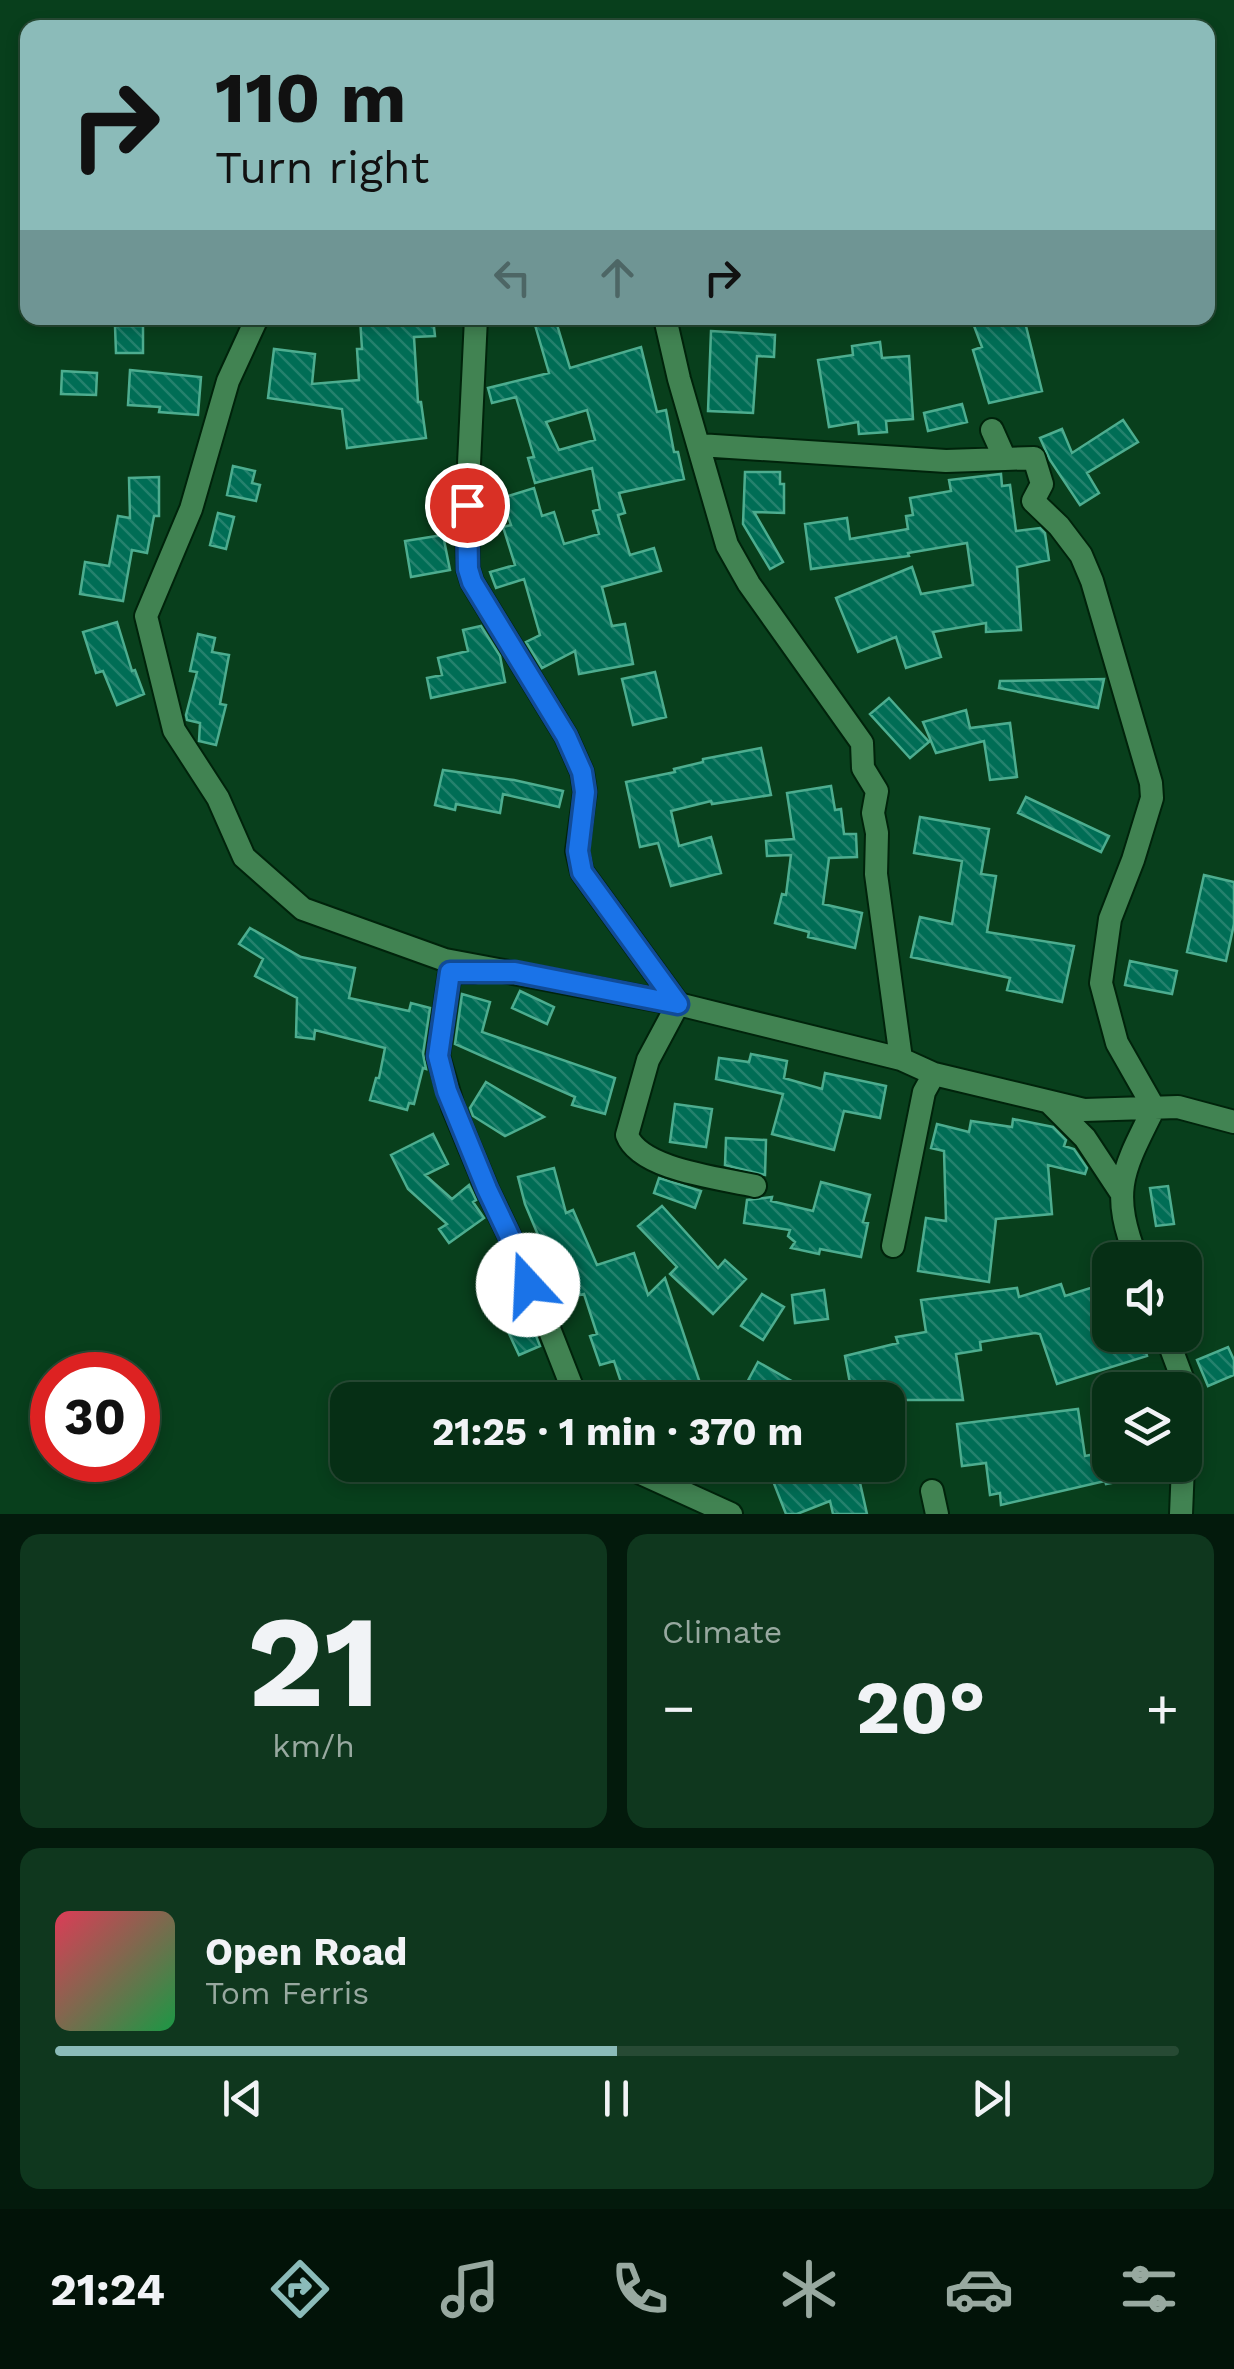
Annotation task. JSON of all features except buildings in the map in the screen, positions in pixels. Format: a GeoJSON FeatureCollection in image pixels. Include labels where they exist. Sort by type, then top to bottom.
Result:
{"type":"FeatureCollection","features":[{"type":"Feature","properties":{"kind":"street"},"geometry":{"type":"LineString","coordinates":[[254,325],[228,381],[190,509],[146,616],[174,730],[218,798],[244,857],[303,910],[445,960],[678,1004],[900,1058],[934,1074],[1084,1110],[1178,1107],[1234,1122]]}},
{"type":"Feature","properties":{"kind":"street"},"geometry":{"type":"LineString","coordinates":[[476,325],[467,505],[468,569],[472,582],[566,736],[582,772],[585,792],[578,851],[582,872],[678,1004]]}},
{"type":"Feature","properties":{"kind":"street"},"geometry":{"type":"LineString","coordinates":[[666,325],[726,545],[766,610],[862,743],[862,768],[876,790],[872,813],[876,874],[900,1058]]}},
{"type":"Feature","properties":{"kind":"street"},"geometry":{"type":"LineString","coordinates":[[992,430],[1004,459]]}},
{"type":"Feature","properties":{"kind":"street"},"geometry":{"type":"LineString","coordinates":[[699,444],[946,461],[1034,458],[1042,484],[1034,501],[1081,555],[1110,636],[1151,783],[1152,798],[1110,920],[1102,984],[1117,1042],[1154,1108]]}},
{"type":"Feature","properties":{"kind":"street"},"geometry":{"type":"LineString","coordinates":[[515,972],[450,972],[438,1056],[453,1106],[528,1275],[528,1285],[570,1382]]}},
{"type":"Feature","properties":{"kind":"street"},"geometry":{"type":"LineString","coordinates":[[678,1004],[648,1060],[628,1124],[631,1145],[656,1163],[755,1186]]}},
{"type":"Feature","properties":{"kind":"street"},"geometry":{"type":"LineString","coordinates":[[894,1246],[924,1092],[934,1074]]}},
{"type":"Feature","properties":{"kind":"street"},"geometry":{"type":"LineString","coordinates":[[1048,1101],[1085,1138],[1120,1191]]}},
{"type":"Feature","properties":{"kind":"street"},"geometry":{"type":"LineString","coordinates":[[1131,1242],[1120,1211],[1120,1191],[1128,1159],[1154,1108]]}},
{"type":"Feature","properties":{"kind":"street"},"geometry":{"type":"LineString","coordinates":[[660,1482],[731,1514]]}},
{"type":"Feature","properties":{"kind":"street"},"geometry":{"type":"LineString","coordinates":[[1180,1514],[1182,1482]]}},
{"type":"Feature","properties":{"kind":"route"},"geometry":{"type":"LineString","coordinates":[[467,505],[468,569],[472,582],[566,736],[582,772],[585,792],[578,851],[582,872],[678,1004],[515,972],[450,972],[438,1056],[447,1091],[528,1275],[528,1285]]}}]}
